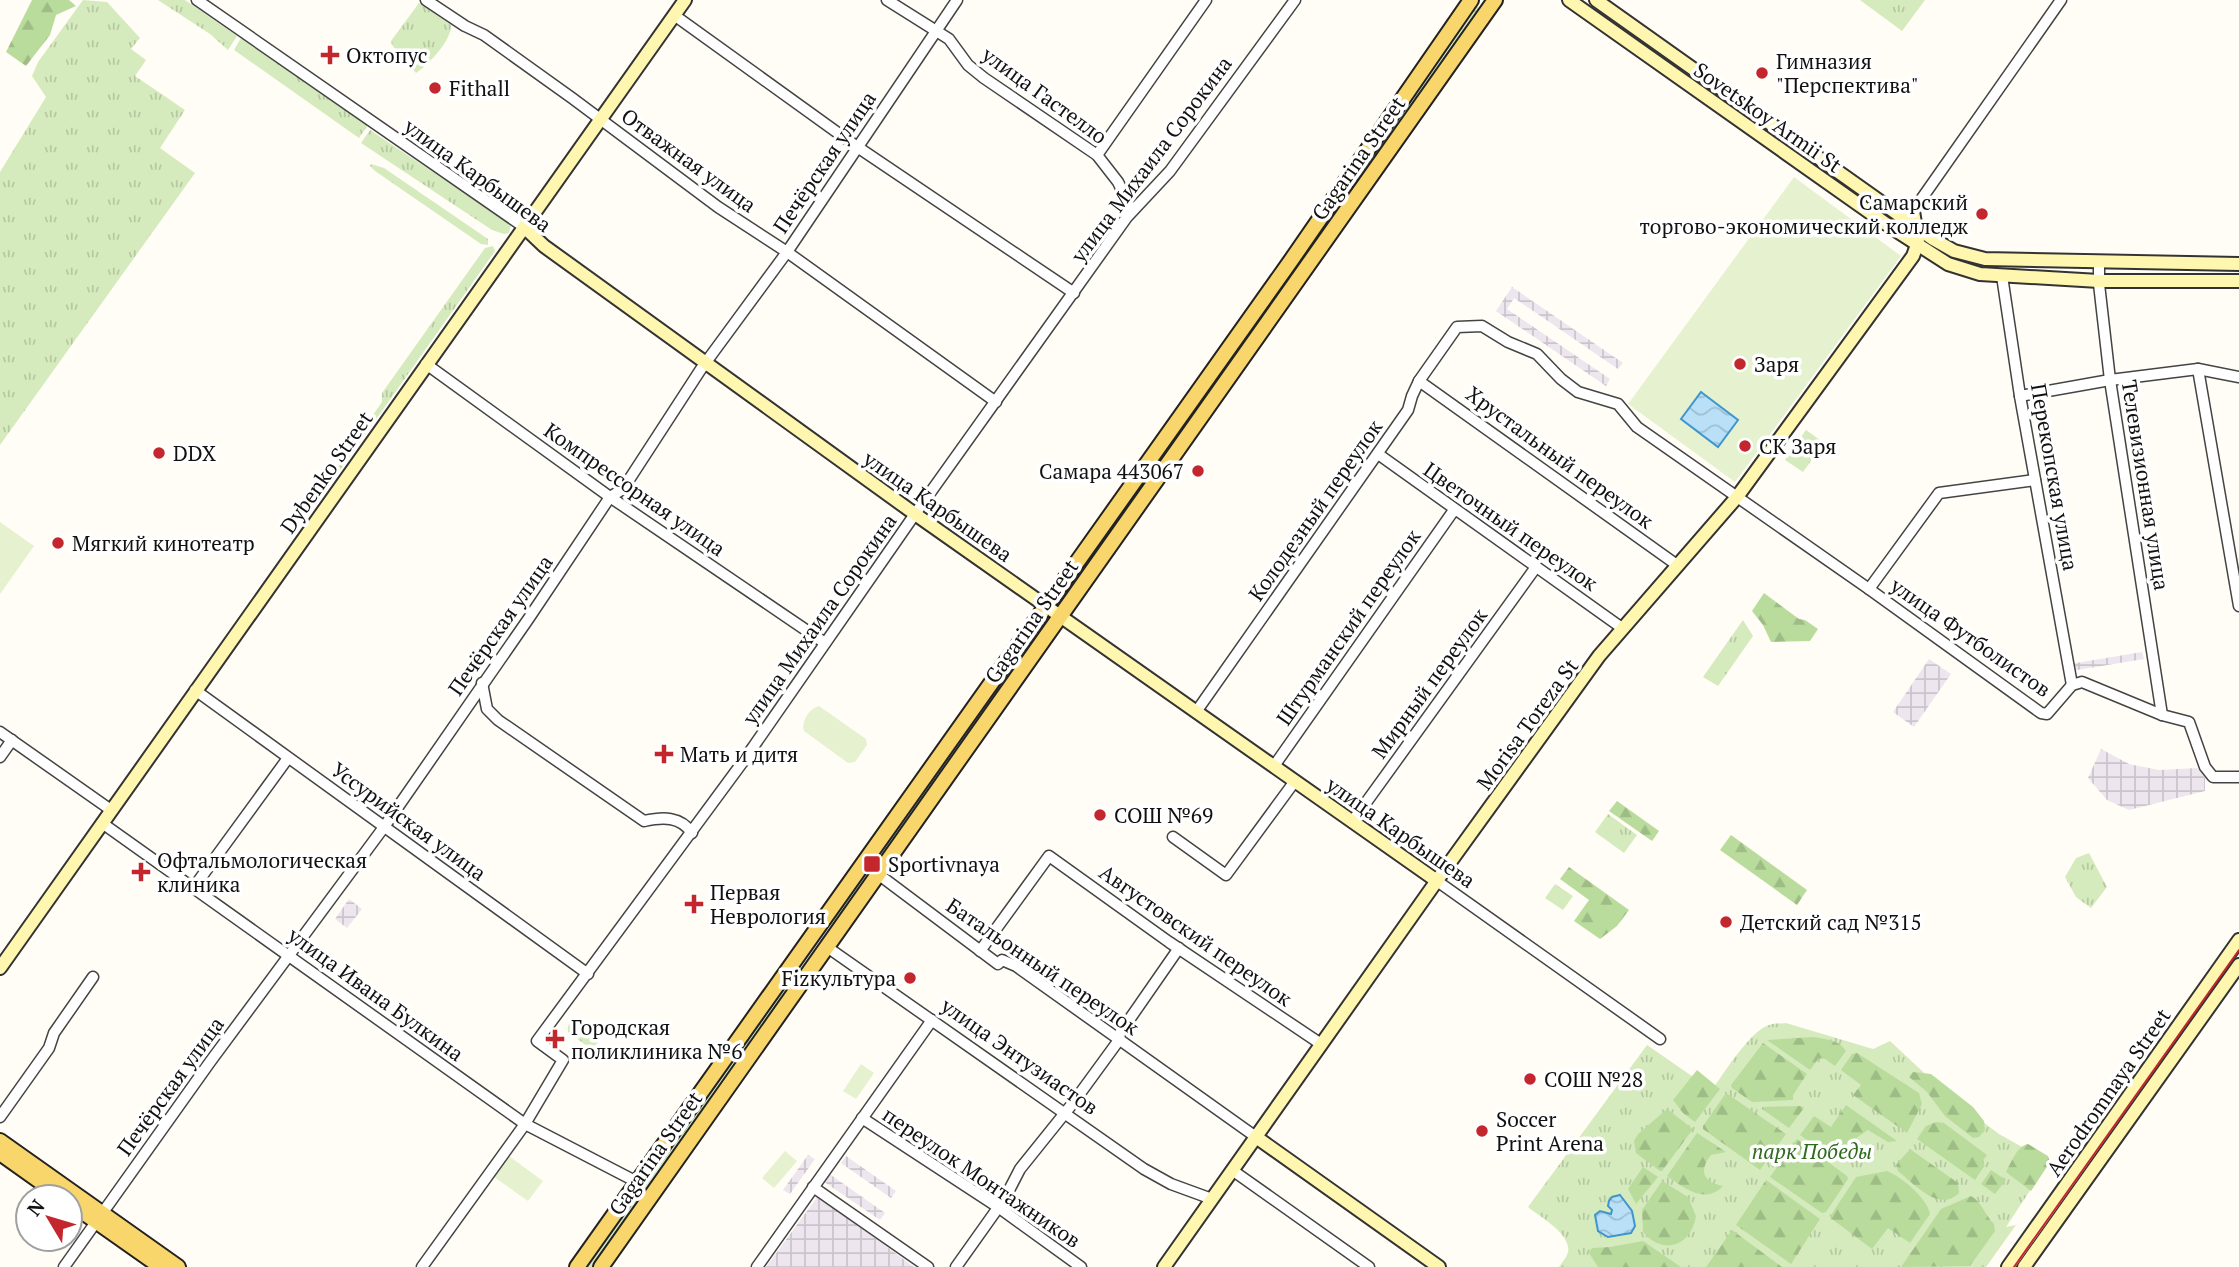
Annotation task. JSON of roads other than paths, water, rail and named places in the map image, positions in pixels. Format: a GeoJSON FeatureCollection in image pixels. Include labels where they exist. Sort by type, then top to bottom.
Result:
{"type":"FeatureCollection","features":[{"type":"Feature","properties":{"kind":"main road","name":"Dybenko Street"},"geometry":{"type":"LineString","coordinates":[[0,968],[685,0]]}},
{"type":"Feature","properties":{"kind":"main road","name":"Gagarina Street"},"geometry":{"type":"LineString","coordinates":[[577,1267],[1290,262],[1471,0]]}},
{"type":"Feature","properties":{"kind":"main road","name":"Sovetskoy Armii St"},"geometry":{"type":"LineString","coordinates":[[1569,0],[1822,178],[1917,250],[1961,269],[1980,274],[2099,281],[2239,281]]}},
{"type":"Feature","properties":{"kind":"main road","name":"Sovetskoy Armii St"},"geometry":{"type":"LineString","coordinates":[[1596,0],[1831,166],[1911,219],[1937,242],[1964,254],[1985,258],[2239,264]]}},
{"type":"Feature","properties":{"kind":"main road","name":"Gagarina Street"},"geometry":{"type":"LineString","coordinates":[[601,1267],[1488,3]]}},
{"type":"Feature","properties":{"kind":"main road"},"geometry":{"type":"LineString","coordinates":[[1712,101],[1721,88]]}},
{"type":"Feature","properties":{"kind":"main road"},"geometry":{"type":"LineString","coordinates":[[1822,178],[1831,166]]}},
{"type":"Feature","properties":{"kind":"main road"},"geometry":{"type":"LineString","coordinates":[[1892,229],[1911,219],[1917,250],[1927,242],[1937,242]]}},
{"type":"Feature","properties":{"kind":"main road","name":"улица Карбышева"},"geometry":{"type":"LineString","coordinates":[[524,227],[544,246],[915,514],[1437,881]]}},
{"type":"Feature","properties":{"kind":"main road","name":"Morisa Toreza St"},"geometry":{"type":"LineString","coordinates":[[1164,1267],[1437,881],[1622,628],[1737,497],[1917,250]]}},
{"type":"Feature","properties":{"kind":"main road"},"geometry":{"type":"LineString","coordinates":[[2166,262],[2166,281]]}},
{"type":"Feature","properties":{"kind":"main road"},"geometry":{"type":"LineString","coordinates":[[1067,576],[1081,586]]}},
{"type":"Feature","properties":{"kind":"main road","name":"улица Энтузиастов"},"geometry":{"type":"LineString","coordinates":[[811,936],[827,947]]}},
{"type":"Feature","properties":{"kind":"main road","name":"Aerodromnaya Street"},"geometry":{"type":"LineString","coordinates":[[2008,1267],[2239,940]]}},
{"type":"Feature","properties":{"kind":"main road","name":"Aerodromnaya Street"},"geometry":{"type":"LineString","coordinates":[[2024,1267],[2239,965]]}},
{"type":"Feature","properties":{"kind":"main road"},"geometry":{"type":"LineString","coordinates":[[1255,1137],[1439,1267]]}},
{"type":"Feature","properties":{"kind":"main road"},"geometry":{"type":"LineString","coordinates":[[0,1141],[161,1267]]}},
{"type":"Feature","properties":{"kind":"main road"},"geometry":{"type":"LineString","coordinates":[[0,1153],[42,1183]]}},
{"type":"Feature","properties":{"kind":"main road"},"geometry":{"type":"LineString","coordinates":[[84,1210],[178,1267]]}},
{"type":"Feature","properties":{"kind":"street","name":"улица Карбышева"},"geometry":{"type":"LineString","coordinates":[[197,0],[524,227]]}},
{"type":"Feature","properties":{"kind":"street","name":"Отважная улица"},"geometry":{"type":"LineString","coordinates":[[426,0],[484,36],[718,207],[787,252],[996,402]]}},
{"type":"Feature","properties":{"kind":"street","name":"улица Гастелло"},"geometry":{"type":"LineString","coordinates":[[887,0],[949,39],[968,65],[1097,155],[1118,182],[1132,211]]}},
{"type":"Feature","properties":{"kind":"street","name":"Печёрская улица"},"geometry":{"type":"LineString","coordinates":[[64,1267],[384,827],[610,497],[623,489],[706,363],[787,252],[957,0]]}},
{"type":"Feature","properties":{"kind":"street"},"geometry":{"type":"LineString","coordinates":[[1097,155],[1206,0]]}},
{"type":"Feature","properties":{"kind":"street","name":"улица Михаила Сорокина"},"geometry":{"type":"LineString","coordinates":[[525,1124],[563,1060],[537,1041],[692,833],[915,514],[1132,211],[1170,171],[1295,0]]}},
{"type":"Feature","properties":{"kind":"street"},"geometry":{"type":"LineString","coordinates":[[1911,219],[2061,0]]}},
{"type":"Feature","properties":{"kind":"street"},"geometry":{"type":"LineString","coordinates":[[674,15],[856,146],[1074,293]]}},
{"type":"Feature","properties":{"kind":"street","name":"Телевизионная улица"},"geometry":{"type":"LineString","coordinates":[[2099,261],[2110,380],[2162,715]]}},
{"type":"Feature","properties":{"kind":"street","name":"Перекопская улица"},"geometry":{"type":"LineString","coordinates":[[2002,275],[2020,396],[2072,685]]}},
{"type":"Feature","properties":{"kind":"street","name":"улица Футболистов"},"geometry":{"type":"LineString","coordinates":[[1457,327],[1482,326],[1508,342],[1537,354],[1578,392],[1618,404],[1637,426],[2041,713],[2047,714],[2072,685],[2082,682],[2162,715],[2189,722],[2206,767],[2214,777],[2239,777]]}},
{"type":"Feature","properties":{"kind":"street","name":"Колодезный переулок"},"geometry":{"type":"LineString","coordinates":[[1196,712],[1410,407],[1419,381],[1457,327]]}},
{"type":"Feature","properties":{"kind":"street","name":"Компрессорная улица"},"geometry":{"type":"LineString","coordinates":[[426,364],[610,497],[825,643]]}},
{"type":"Feature","properties":{"kind":"street"},"geometry":{"type":"LineString","coordinates":[[2020,396],[2110,380],[2198,369],[2239,377]]}},
{"type":"Feature","properties":{"kind":"street"},"geometry":{"type":"LineString","coordinates":[[2198,369],[2239,606]]}},
{"type":"Feature","properties":{"kind":"street","name":"Хрустальный переулок"},"geometry":{"type":"LineString","coordinates":[[1419,381],[1677,565]]}},
{"type":"Feature","properties":{"kind":"street","name":"Цветочный переулок"},"geometry":{"type":"LineString","coordinates":[[1378,454],[1622,628]]}},
{"type":"Feature","properties":{"kind":"street"},"geometry":{"type":"LineString","coordinates":[[1870,589],[1939,493],[2035,480]]}},
{"type":"Feature","properties":{"kind":"street","name":"Штурманский переулок"},"geometry":{"type":"LineString","coordinates":[[1274,766],[1454,510]]}},
{"type":"Feature","properties":{"kind":"street","name":"Мирный переулок"},"geometry":{"type":"LineString","coordinates":[[1352,821],[1536,567]]}},
{"type":"Feature","properties":{"kind":"street"},"geometry":{"type":"LineString","coordinates":[[482,684],[487,709],[498,720],[644,821],[661,817],[676,820],[684,823],[692,833]]}},
{"type":"Feature","properties":{"kind":"street","name":"Уссурийская улица"},"geometry":{"type":"LineString","coordinates":[[195,690],[588,974]]}},
{"type":"Feature","properties":{"kind":"street"},"geometry":{"type":"LineString","coordinates":[[0,732],[111,810]]}},
{"type":"Feature","properties":{"kind":"street"},"geometry":{"type":"LineString","coordinates":[[0,757],[12,740]]}},
{"type":"Feature","properties":{"kind":"street"},"geometry":{"type":"LineString","coordinates":[[194,887],[288,758]]}},
{"type":"Feature","properties":{"kind":"street"},"geometry":{"type":"LineString","coordinates":[[1173,837],[1226,875],[1295,780]]}},
{"type":"Feature","properties":{"kind":"street","name":"улица Ивана Булкина"},"geometry":{"type":"LineString","coordinates":[[102,823],[525,1124],[637,1182]]}},
{"type":"Feature","properties":{"kind":"street","name":"Августовский переулок"},"geometry":{"type":"LineString","coordinates":[[980,951],[1049,856],[1321,1044]]}},
{"type":"Feature","properties":{"kind":"street","name":"Батальонный переулок"},"geometry":{"type":"LineString","coordinates":[[878,874],[998,964],[1002,960],[1016,966],[1255,1137]]}},
{"type":"Feature","properties":{"kind":"street","name":"улица Карбышева"},"geometry":{"type":"LineString","coordinates":[[1437,881],[1660,1039]]}},
{"type":"Feature","properties":{"kind":"street","name":"улица Энтузиастов"},"geometry":{"type":"LineString","coordinates":[[827,947],[1157,1177],[1212,1199]]}},
{"type":"Feature","properties":{"kind":"street"},"geometry":{"type":"LineString","coordinates":[[956,1267],[998,1207],[1020,1169],[1119,1040],[1121,1033],[1179,948]]}},
{"type":"Feature","properties":{"kind":"street"},"geometry":{"type":"LineString","coordinates":[[0,1117],[49,1048],[54,1032],[93,977]]}},
{"type":"Feature","properties":{"kind":"street"},"geometry":{"type":"LineString","coordinates":[[757,1267],[932,1020]]}},
{"type":"Feature","properties":{"kind":"street","name":"переулок Монтажников"},"geometry":{"type":"LineString","coordinates":[[862,1118],[998,1207],[1081,1267]]}},
{"type":"Feature","properties":{"kind":"street"},"geometry":{"type":"LineString","coordinates":[[422,1267],[525,1124]]}},
{"type":"Feature","properties":{"kind":"street"},"geometry":{"type":"LineString","coordinates":[[1232,1170],[1368,1267]]}},
{"type":"Feature","properties":{"kind":"street"},"geometry":{"type":"LineString","coordinates":[[813,1187],[928,1267]]}},
{"type":"Feature","properties":{"kind":"water"},"geometry":{"type":"Polygon","coordinates":[[[1701,392],[1738,420],[1718,447],[1681,419],[1701,392]]]}},
{"type":"Feature","properties":{"kind":"water"},"geometry":{"type":"Polygon","coordinates":[[[1620,1195],[1632,1211],[1635,1226],[1631,1233],[1608,1237],[1598,1231],[1595,1215],[1600,1211],[1611,1214],[1609,1201],[1620,1195]]]}},
{"type":"Feature","properties":{"kind":"tram line"},"geometry":{"type":"LineString","coordinates":[[2014,1267],[2239,950]]}},
{"type":"Feature","properties":{"kind":"place","name":"Октопус"},"geometry":{"type":"Point","coordinates":[330,55]}},
{"type":"Feature","properties":{"kind":"place","name":"Гимназия \"Перспектива\""},"geometry":{"type":"Point","coordinates":[1762,73]}},
{"type":"Feature","properties":{"kind":"place","name":"Fithall"},"geometry":{"type":"Point","coordinates":[435,88]}},
{"type":"Feature","properties":{"kind":"place","name":"Самарский торгово-экономический колледж"},"geometry":{"type":"Point","coordinates":[1982,214]}},
{"type":"Feature","properties":{"kind":"place","name":"Заря"},"geometry":{"type":"Point","coordinates":[1740,364]}},
{"type":"Feature","properties":{"kind":"place","name":"СК Заря"},"geometry":{"type":"Point","coordinates":[1745,446]}},
{"type":"Feature","properties":{"kind":"place","name":"DDX"},"geometry":{"type":"Point","coordinates":[159,453]}},
{"type":"Feature","properties":{"kind":"place","name":"Самара 443067"},"geometry":{"type":"Point","coordinates":[1198,471]}},
{"type":"Feature","properties":{"kind":"place","name":"Мягкий кинотеатр"},"geometry":{"type":"Point","coordinates":[58,543]}},
{"type":"Feature","properties":{"kind":"place","name":"Мать и дитя"},"geometry":{"type":"Point","coordinates":[664,754]}},
{"type":"Feature","properties":{"kind":"place","name":"СОШ №69"},"geometry":{"type":"Point","coordinates":[1100,815]}},
{"type":"Feature","properties":{"kind":"place","name":"Sportivnaya"},"geometry":{"type":"Point","coordinates":[872,864]}},
{"type":"Feature","properties":{"kind":"place","name":"Офтальмологическая клиника"},"geometry":{"type":"Point","coordinates":[141,872]}},
{"type":"Feature","properties":{"kind":"place","name":"Первая Неврология"},"geometry":{"type":"Point","coordinates":[694,904]}},
{"type":"Feature","properties":{"kind":"place","name":"Детский сад №315"},"geometry":{"type":"Point","coordinates":[1726,922]}},
{"type":"Feature","properties":{"kind":"place","name":"Fizкультура"},"geometry":{"type":"Point","coordinates":[910,978]}},
{"type":"Feature","properties":{"kind":"place","name":"Городская поликлиника №6"},"geometry":{"type":"Point","coordinates":[555,1039]}},
{"type":"Feature","properties":{"kind":"place","name":"СОШ №28"},"geometry":{"type":"Point","coordinates":[1530,1079]}},
{"type":"Feature","properties":{"kind":"place","name":"Soccer Print Arena"},"geometry":{"type":"Point","coordinates":[1482,1131]}},
{"type":"Feature","properties":{"kind":"park label","name":"парк Победы"},"geometry":{"type":"Point","coordinates":[1812,1151]}}]}
